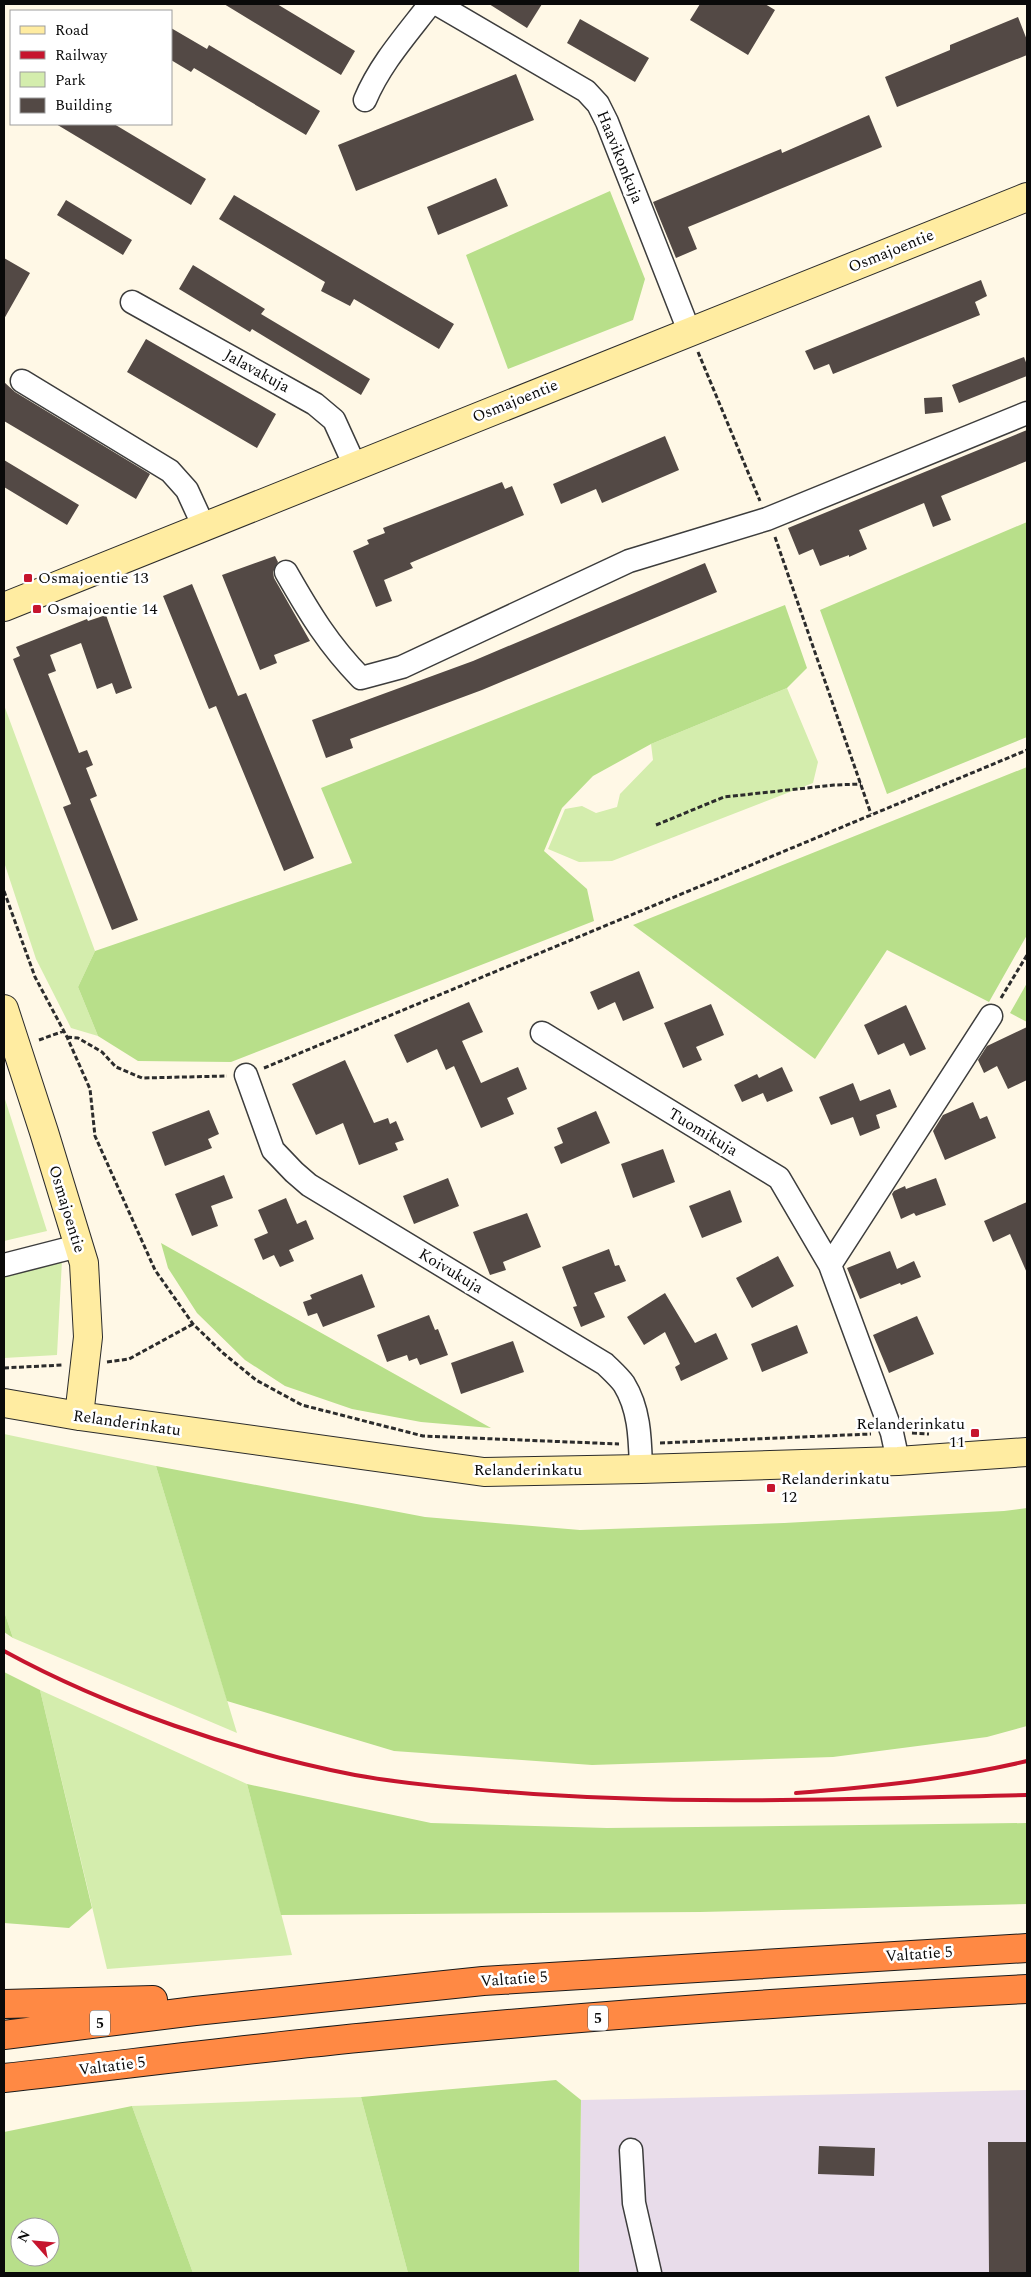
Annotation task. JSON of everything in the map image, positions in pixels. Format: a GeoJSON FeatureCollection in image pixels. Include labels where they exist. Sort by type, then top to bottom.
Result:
{"type":"FeatureCollection","features":[{"type":"Feature","properties":{"kind":"highway","name":"Valtatie 5"},"geometry":{"type":"LineString","coordinates":[[4,2035],[195,2010],[483,1981],[1027,1948]]}},
{"type":"Feature","properties":{"kind":"highway","name":"Valtatie 5"},"geometry":{"type":"LineString","coordinates":[[4,2078],[340,2040],[498,2025],[784,2003],[1027,1989]]}},
{"type":"Feature","properties":{"kind":"highway"},"geometry":{"type":"LineString","coordinates":[[4,2004],[161,2000],[195,2010]]}},
{"type":"Feature","properties":{"kind":"street"},"geometry":{"type":"LineString","coordinates":[[365,100],[372,84],[392,53],[430,4]]}},
{"type":"Feature","properties":{"kind":"street","name":"Haavikonkuja"},"geometry":{"type":"LineString","coordinates":[[437,4],[586,91],[598,104],[607,122],[689,331]]}},
{"type":"Feature","properties":{"kind":"street","name":"Osmajoentie"},"geometry":{"type":"LineString","coordinates":[[4,607],[1027,197]]}},
{"type":"Feature","properties":{"kind":"street","name":"Jalavakuja"},"geometry":{"type":"LineString","coordinates":[[132,302],[315,404],[334,420],[355,466]]}},
{"type":"Feature","properties":{"kind":"street"},"geometry":{"type":"LineString","coordinates":[[22,381],[170,471],[187,490],[204,527]]}},
{"type":"Feature","properties":{"kind":"street"},"geometry":{"type":"LineString","coordinates":[[286,572],[315,624],[340,656],[361,678],[402,667],[629,561],[761,528],[1027,413]]}},
{"type":"Feature","properties":{"kind":"street","name":"Osmajoentie"},"geometry":{"type":"LineString","coordinates":[[4,1009],[84,1263],[88,1337],[80,1416]]}},
{"type":"Feature","properties":{"kind":"street"},"geometry":{"type":"LineString","coordinates":[[830,1265],[991,1016]]}},
{"type":"Feature","properties":{"kind":"street","name":"Tuomikuja"},"geometry":{"type":"LineString","coordinates":[[542,1033],[779,1178],[830,1265],[892,1433],[898,1461]]}},
{"type":"Feature","properties":{"kind":"street","name":"Koivukuja"},"geometry":{"type":"LineString","coordinates":[[246,1075],[273,1150],[309,1185],[604,1364],[623,1384],[633,1404],[638,1424],[641,1469]]}},
{"type":"Feature","properties":{"kind":"street"},"geometry":{"type":"LineString","coordinates":[[4,1265],[78,1246]]}},
{"type":"Feature","properties":{"kind":"street","name":"Relanderinkatu"},"geometry":{"type":"LineString","coordinates":[[4,1403],[80,1416],[484,1472],[898,1461],[1027,1452]]}},
{"type":"Feature","properties":{"kind":"street"},"geometry":{"type":"LineString","coordinates":[[631,2150],[634,2203],[650,2273]]}},
{"type":"Feature","properties":{"kind":"path"},"geometry":{"type":"LineString","coordinates":[[689,331],[761,528],[871,814]]}},
{"type":"Feature","properties":{"kind":"path"},"geometry":{"type":"LineString","coordinates":[[67,1037],[78,1038],[102,1052],[116,1067],[142,1078],[246,1075],[1027,750]]}},
{"type":"Feature","properties":{"kind":"path"},"geometry":{"type":"LineString","coordinates":[[656,825],[724,797],[834,785],[861,784]]}},
{"type":"Feature","properties":{"kind":"path"},"geometry":{"type":"LineString","coordinates":[[4,891],[35,977],[67,1037],[90,1089],[96,1136],[155,1270],[193,1324],[256,1380],[302,1405],[423,1436],[594,1444],[624,1443]]}},
{"type":"Feature","properties":{"kind":"path"},"geometry":{"type":"LineString","coordinates":[[991,1016],[1027,955]]}},
{"type":"Feature","properties":{"kind":"path"},"geometry":{"type":"LineString","coordinates":[[34,1042],[64,1031]]}},
{"type":"Feature","properties":{"kind":"path"},"geometry":{"type":"LineString","coordinates":[[109,1362],[129,1359],[193,1324]]}},
{"type":"Feature","properties":{"kind":"path"},"geometry":{"type":"LineString","coordinates":[[4,1368],[61,1365]]}},
{"type":"Feature","properties":{"kind":"path"},"geometry":{"type":"LineString","coordinates":[[656,1443],[876,1434]]}},
{"type":"Feature","properties":{"kind":"shaded area"},"geometry":{"type":"Polygon","coordinates":[[[1027,2090],[1027,2273],[579,2273],[581,2100],[1027,2090]]]}},
{"type":"Feature","properties":{"kind":"green space"},"geometry":{"type":"Polygon","coordinates":[[[610,191],[645,279],[633,320],[508,369],[466,255],[610,191]]]}},
{"type":"Feature","properties":{"kind":"green space"},"geometry":{"type":"Polygon","coordinates":[[[1027,522],[1027,737],[887,794],[820,610],[1027,522]]]}},
{"type":"Feature","properties":{"kind":"green space"},"geometry":{"type":"Polygon","coordinates":[[[785,605],[807,668],[787,688],[651,744],[593,776],[562,808],[544,851],[587,889],[594,921],[231,1062],[138,1061],[98,1036],[78,987],[95,951],[352,863],[321,788],[785,605]]]}},
{"type":"Feature","properties":{"kind":"green space"},"geometry":{"type":"Polygon","coordinates":[[[787,688],[818,762],[813,783],[612,861],[579,862],[548,849],[565,809],[582,806],[596,813],[617,807],[620,794],[653,760],[651,744],[787,688]]]}},
{"type":"Feature","properties":{"kind":"green space"},"geometry":{"type":"Polygon","coordinates":[[[4,705],[95,951],[78,987],[98,1036],[71,1028],[36,959],[4,862],[4,705]]]}},
{"type":"Feature","properties":{"kind":"green space"},"geometry":{"type":"Polygon","coordinates":[[[1027,767],[1027,935],[989,1002],[887,950],[815,1059],[633,925],[1027,767]]]}},
{"type":"Feature","properties":{"kind":"green space"},"geometry":{"type":"Polygon","coordinates":[[[1027,983],[1027,1022],[1010,1013],[1027,983]]]}},
{"type":"Feature","properties":{"kind":"green space"},"geometry":{"type":"Polygon","coordinates":[[[4,1096],[47,1231],[4,1241],[4,1096]]]}},
{"type":"Feature","properties":{"kind":"green space"},"geometry":{"type":"Polygon","coordinates":[[[161,1243],[491,1428],[421,1422],[352,1409],[285,1386],[245,1360],[197,1313],[168,1268],[161,1243]]]}},
{"type":"Feature","properties":{"kind":"green space"},"geometry":{"type":"Polygon","coordinates":[[[62,1260],[57,1355],[4,1358],[4,1273],[62,1260]]]}},
{"type":"Feature","properties":{"kind":"green space"},"geometry":{"type":"Polygon","coordinates":[[[4,1434],[156,1466],[237,1733],[13,1638],[4,1611],[4,1434]]]}},
{"type":"Feature","properties":{"kind":"green space"},"geometry":{"type":"Polygon","coordinates":[[[156,1466],[425,1517],[580,1530],[784,1523],[1004,1511],[1027,1508],[1027,1726],[987,1737],[833,1757],[592,1765],[394,1751],[227,1701],[156,1466]]]}},
{"type":"Feature","properties":{"kind":"green space"},"geometry":{"type":"Polygon","coordinates":[[[4,1611],[13,1638],[4,1632],[4,1611]]]}},
{"type":"Feature","properties":{"kind":"green space"},"geometry":{"type":"Polygon","coordinates":[[[4,1672],[40,1690],[92,1908],[69,1928],[4,1923],[4,1672]]]}},
{"type":"Feature","properties":{"kind":"green space"},"geometry":{"type":"Polygon","coordinates":[[[40,1690],[247,1784],[292,1955],[107,1969],[40,1690]]]}},
{"type":"Feature","properties":{"kind":"green space"},"geometry":{"type":"Polygon","coordinates":[[[247,1784],[431,1823],[607,1828],[1027,1823],[1027,1904],[700,1912],[281,1915],[247,1784]]]}},
{"type":"Feature","properties":{"kind":"green space"},"geometry":{"type":"Polygon","coordinates":[[[556,2080],[581,2100],[579,2273],[408,2273],[361,2097],[556,2080]]]}},
{"type":"Feature","properties":{"kind":"green space"},"geometry":{"type":"Polygon","coordinates":[[[361,2097],[408,2273],[193,2273],[132,2106],[361,2097]]]}},
{"type":"Feature","properties":{"kind":"green space"},"geometry":{"type":"Polygon","coordinates":[[[132,2106],[193,2273],[4,2273],[4,2132],[132,2106]]]}},
{"type":"Feature","properties":{"kind":"building"},"geometry":{"type":"Polygon","coordinates":[[[224,4],[277,4],[355,51],[341,75],[224,4]]]}},
{"type":"Feature","properties":{"kind":"building"},"geometry":{"type":"Polygon","coordinates":[[[489,4],[542,4],[527,28],[489,4]]]}},
{"type":"Feature","properties":{"kind":"building"},"geometry":{"type":"Polygon","coordinates":[[[700,4],[765,4],[775,10],[748,55],[690,20],[700,4]]]}},
{"type":"Feature","properties":{"kind":"building"},"geometry":{"type":"Polygon","coordinates":[[[1018,17],[1027,40],[1027,55],[897,107],[885,77],[950,50],[950,45],[1018,17]]]}},
{"type":"Feature","properties":{"kind":"building"},"geometry":{"type":"Polygon","coordinates":[[[580,19],[649,58],[635,82],[567,43],[580,19]]]}},
{"type":"Feature","properties":{"kind":"building"},"geometry":{"type":"Polygon","coordinates":[[[172,29],[207,49],[209,45],[320,111],[306,135],[194,68],[191,72],[172,61],[172,29]]]}},
{"type":"Feature","properties":{"kind":"building"},"geometry":{"type":"Polygon","coordinates":[[[516,74],[534,120],[356,191],[338,145],[516,74]]]}},
{"type":"Feature","properties":{"kind":"building"},"geometry":{"type":"Polygon","coordinates":[[[869,115],[882,147],[688,227],[697,249],[676,258],[653,202],[781,149],[782,153],[869,115]]]}},
{"type":"Feature","properties":{"kind":"building"},"geometry":{"type":"Polygon","coordinates":[[[58,125],[116,125],[206,179],[191,205],[58,125]]]}},
{"type":"Feature","properties":{"kind":"building"},"geometry":{"type":"Polygon","coordinates":[[[496,178],[508,206],[438,235],[427,207],[496,178]]]}},
{"type":"Feature","properties":{"kind":"building"},"geometry":{"type":"Polygon","coordinates":[[[234,195],[454,324],[439,349],[354,299],[350,306],[321,291],[325,282],[219,219],[234,195]]]}},
{"type":"Feature","properties":{"kind":"building"},"geometry":{"type":"Polygon","coordinates":[[[66,200],[132,240],[123,255],[57,215],[66,200]]]}},
{"type":"Feature","properties":{"kind":"building"},"geometry":{"type":"Polygon","coordinates":[[[4,258],[30,273],[4,319],[4,258]]]}},
{"type":"Feature","properties":{"kind":"building"},"geometry":{"type":"Polygon","coordinates":[[[193,265],[265,309],[261,314],[370,379],[361,395],[252,329],[250,332],[179,289],[193,265]]]}},
{"type":"Feature","properties":{"kind":"building"},"geometry":{"type":"Polygon","coordinates":[[[981,280],[987,296],[975,302],[980,315],[833,374],[829,364],[814,370],[805,351],[981,280]]]}},
{"type":"Feature","properties":{"kind":"building"},"geometry":{"type":"Polygon","coordinates":[[[146,339],[276,414],[257,448],[127,372],[146,339]]]}},
{"type":"Feature","properties":{"kind":"building"},"geometry":{"type":"Polygon","coordinates":[[[1024,357],[1027,365],[1027,376],[959,403],[952,385],[1024,357]]]}},
{"type":"Feature","properties":{"kind":"building"},"geometry":{"type":"Polygon","coordinates":[[[4,382],[15,392],[150,474],[136,499],[4,421],[4,382]]]}},
{"type":"Feature","properties":{"kind":"building"},"geometry":{"type":"Polygon","coordinates":[[[942,397],[943,412],[925,414],[924,398],[942,397]]]}},
{"type":"Feature","properties":{"kind":"building"},"geometry":{"type":"Polygon","coordinates":[[[1027,430],[1027,461],[941,496],[951,520],[933,527],[924,503],[859,530],[867,549],[849,557],[849,555],[820,566],[813,549],[799,555],[788,528],[1027,430]]]}},
{"type":"Feature","properties":{"kind":"building"},"geometry":{"type":"Polygon","coordinates":[[[665,436],[679,470],[602,503],[596,489],[561,504],[553,484],[665,436]]]}},
{"type":"Feature","properties":{"kind":"building"},"geometry":{"type":"Polygon","coordinates":[[[4,460],[79,505],[67,525],[4,487],[4,460]]]}},
{"type":"Feature","properties":{"kind":"building"},"geometry":{"type":"Polygon","coordinates":[[[502,482],[505,489],[512,486],[524,515],[410,563],[413,568],[384,580],[392,601],[376,607],[353,551],[369,544],[367,540],[385,533],[383,528],[502,482]]]}},
{"type":"Feature","properties":{"kind":"building"},"geometry":{"type":"Polygon","coordinates":[[[275,556],[278,562],[273,572],[274,578],[310,641],[274,655],[277,663],[260,670],[222,575],[275,556]]]}},
{"type":"Feature","properties":{"kind":"building"},"geometry":{"type":"Polygon","coordinates":[[[705,563],[717,592],[482,690],[350,739],[353,748],[326,758],[312,720],[473,661],[705,563]]]}},
{"type":"Feature","properties":{"kind":"building"},"geometry":{"type":"Polygon","coordinates":[[[192,584],[238,696],[246,693],[314,858],[284,871],[216,706],[209,709],[163,596],[192,584]]]}},
{"type":"Feature","properties":{"kind":"building"},"geometry":{"type":"Polygon","coordinates":[[[106,615],[132,688],[116,694],[112,683],[97,689],[81,643],[50,655],[56,671],[48,674],[79,753],[87,750],[93,765],[86,768],[97,796],[90,799],[138,920],[112,930],[63,807],[71,804],[13,659],[20,656],[16,647],[87,619],[88,621],[106,615]]]}},
{"type":"Feature","properties":{"kind":"building"},"geometry":{"type":"Polygon","coordinates":[[[639,971],[654,1008],[623,1021],[615,1002],[598,1010],[590,992],[639,971]]]}},
{"type":"Feature","properties":{"kind":"building"},"geometry":{"type":"Polygon","coordinates":[[[469,1002],[483,1032],[462,1041],[481,1083],[518,1067],[527,1089],[507,1098],[514,1114],[481,1128],[454,1066],[446,1070],[437,1049],[407,1063],[394,1035],[469,1002]]]}},
{"type":"Feature","properties":{"kind":"building"},"geometry":{"type":"Polygon","coordinates":[[[711,1004],[724,1035],[696,1047],[702,1060],[683,1068],[664,1023],[711,1004]]]}},
{"type":"Feature","properties":{"kind":"building"},"geometry":{"type":"Polygon","coordinates":[[[906,1005],[926,1049],[910,1056],[904,1043],[878,1055],[864,1025],[906,1005]]]}},
{"type":"Feature","properties":{"kind":"building"},"geometry":{"type":"Polygon","coordinates":[[[1027,1027],[1027,1080],[1008,1089],[997,1066],[984,1073],[978,1060],[987,1046],[1027,1027]]]}},
{"type":"Feature","properties":{"kind":"building"},"geometry":{"type":"Polygon","coordinates":[[[345,1060],[374,1123],[388,1118],[390,1124],[396,1121],[404,1140],[395,1143],[398,1150],[359,1165],[343,1123],[316,1135],[292,1084],[345,1060]]]}},
{"type":"Feature","properties":{"kind":"building"},"geometry":{"type":"Polygon","coordinates":[[[782,1067],[793,1091],[767,1102],[763,1093],[742,1102],[734,1085],[757,1074],[759,1078],[782,1067]]]}},
{"type":"Feature","properties":{"kind":"building"},"geometry":{"type":"Polygon","coordinates":[[[853,1083],[860,1101],[890,1089],[897,1107],[876,1115],[880,1128],[860,1136],[853,1117],[831,1125],[819,1097],[853,1083]]]}},
{"type":"Feature","properties":{"kind":"building"},"geometry":{"type":"Polygon","coordinates":[[[973,1102],[980,1119],[987,1116],[996,1138],[945,1160],[933,1131],[943,1115],[973,1102]]]}},
{"type":"Feature","properties":{"kind":"building"},"geometry":{"type":"Polygon","coordinates":[[[209,1110],[219,1134],[208,1139],[212,1148],[165,1166],[152,1132],[209,1110]]]}},
{"type":"Feature","properties":{"kind":"building"},"geometry":{"type":"Polygon","coordinates":[[[596,1111],[610,1143],[561,1164],[554,1147],[563,1143],[557,1128],[596,1111]]]}},
{"type":"Feature","properties":{"kind":"building"},"geometry":{"type":"Polygon","coordinates":[[[663,1149],[675,1182],[633,1198],[621,1164],[663,1149]]]}},
{"type":"Feature","properties":{"kind":"building"},"geometry":{"type":"Polygon","coordinates":[[[224,1175],[233,1198],[211,1206],[218,1226],[192,1236],[175,1194],[224,1175]]]}},
{"type":"Feature","properties":{"kind":"building"},"geometry":{"type":"Polygon","coordinates":[[[448,1178],[459,1206],[414,1224],[403,1196],[448,1178]]]}},
{"type":"Feature","properties":{"kind":"building"},"geometry":{"type":"Polygon","coordinates":[[[936,1178],[946,1205],[916,1216],[914,1213],[901,1219],[892,1194],[894,1191],[905,1186],[906,1189],[936,1178]]]}},
{"type":"Feature","properties":{"kind":"building"},"geometry":{"type":"Polygon","coordinates":[[[730,1190],[742,1222],[702,1238],[689,1206],[730,1190]]]}},
{"type":"Feature","properties":{"kind":"building"},"geometry":{"type":"Polygon","coordinates":[[[286,1198],[297,1224],[306,1220],[314,1239],[289,1250],[294,1261],[280,1267],[274,1255],[263,1260],[254,1239],[268,1233],[258,1210],[286,1198]]]}},
{"type":"Feature","properties":{"kind":"building"},"geometry":{"type":"Polygon","coordinates":[[[1027,1202],[1027,1273],[1010,1234],[993,1242],[984,1221],[1027,1202]]]}},
{"type":"Feature","properties":{"kind":"building"},"geometry":{"type":"Polygon","coordinates":[[[527,1213],[541,1247],[503,1262],[506,1270],[490,1275],[473,1232],[527,1213]]]}},
{"type":"Feature","properties":{"kind":"building"},"geometry":{"type":"Polygon","coordinates":[[[609,1249],[615,1266],[619,1265],[626,1281],[594,1293],[605,1317],[581,1327],[573,1307],[577,1306],[562,1267],[609,1249]]]}},
{"type":"Feature","properties":{"kind":"building"},"geometry":{"type":"Polygon","coordinates":[[[890,1251],[897,1269],[914,1261],[921,1277],[860,1299],[847,1268],[890,1251]]]}},
{"type":"Feature","properties":{"kind":"building"},"geometry":{"type":"Polygon","coordinates":[[[778,1256],[794,1286],[752,1308],[736,1278],[778,1256]]]}},
{"type":"Feature","properties":{"kind":"building"},"geometry":{"type":"Polygon","coordinates":[[[362,1274],[375,1307],[323,1327],[317,1313],[308,1316],[303,1302],[312,1299],[310,1295],[362,1274]]]}},
{"type":"Feature","properties":{"kind":"building"},"geometry":{"type":"Polygon","coordinates":[[[665,1293],[695,1343],[716,1333],[728,1359],[681,1381],[675,1367],[680,1364],[665,1332],[644,1345],[627,1317],[665,1293]]]}},
{"type":"Feature","properties":{"kind":"building"},"geometry":{"type":"Polygon","coordinates":[[[429,1315],[435,1330],[438,1329],[448,1355],[420,1365],[417,1358],[409,1361],[407,1355],[387,1362],[377,1335],[429,1315]]]}},
{"type":"Feature","properties":{"kind":"building"},"geometry":{"type":"Polygon","coordinates":[[[917,1316],[934,1354],[889,1373],[873,1335],[917,1316]]]}},
{"type":"Feature","properties":{"kind":"building"},"geometry":{"type":"Polygon","coordinates":[[[797,1325],[808,1353],[762,1372],[751,1344],[797,1325]]]}},
{"type":"Feature","properties":{"kind":"building"},"geometry":{"type":"Polygon","coordinates":[[[513,1341],[524,1372],[461,1394],[451,1363],[513,1341]]]}},
{"type":"Feature","properties":{"kind":"building"},"geometry":{"type":"Polygon","coordinates":[[[988,2142],[1027,2142],[1027,2273],[989,2273],[988,2142]]]}},
{"type":"Feature","properties":{"kind":"building"},"geometry":{"type":"Polygon","coordinates":[[[819,2146],[875,2148],[874,2176],[818,2174],[819,2146]]]}},
{"type":"Feature","properties":{"kind":"railway"},"geometry":{"type":"LineString","coordinates":[[4,1651],[86,1691],[175,1726],[265,1754],[355,1775],[393,1781],[507,1792],[637,1799],[767,1800],[1027,1795]]}},
{"type":"Feature","properties":{"kind":"railway"},"geometry":{"type":"LineString","coordinates":[[796,1793],[854,1788],[970,1773],[1027,1761]]}},
{"type":"Feature","properties":{"kind":"place","name":"Osmajoentie 13"},"geometry":{"type":"Point","coordinates":[28,578]}},
{"type":"Feature","properties":{"kind":"place","name":"Osmajoentie 14"},"geometry":{"type":"Point","coordinates":[37,609]}},
{"type":"Feature","properties":{"kind":"place","name":"Relanderinkatu 11"},"geometry":{"type":"Point","coordinates":[975,1433]}},
{"type":"Feature","properties":{"kind":"place","name":"Relanderinkatu 12"},"geometry":{"type":"Point","coordinates":[771,1488]}}]}
